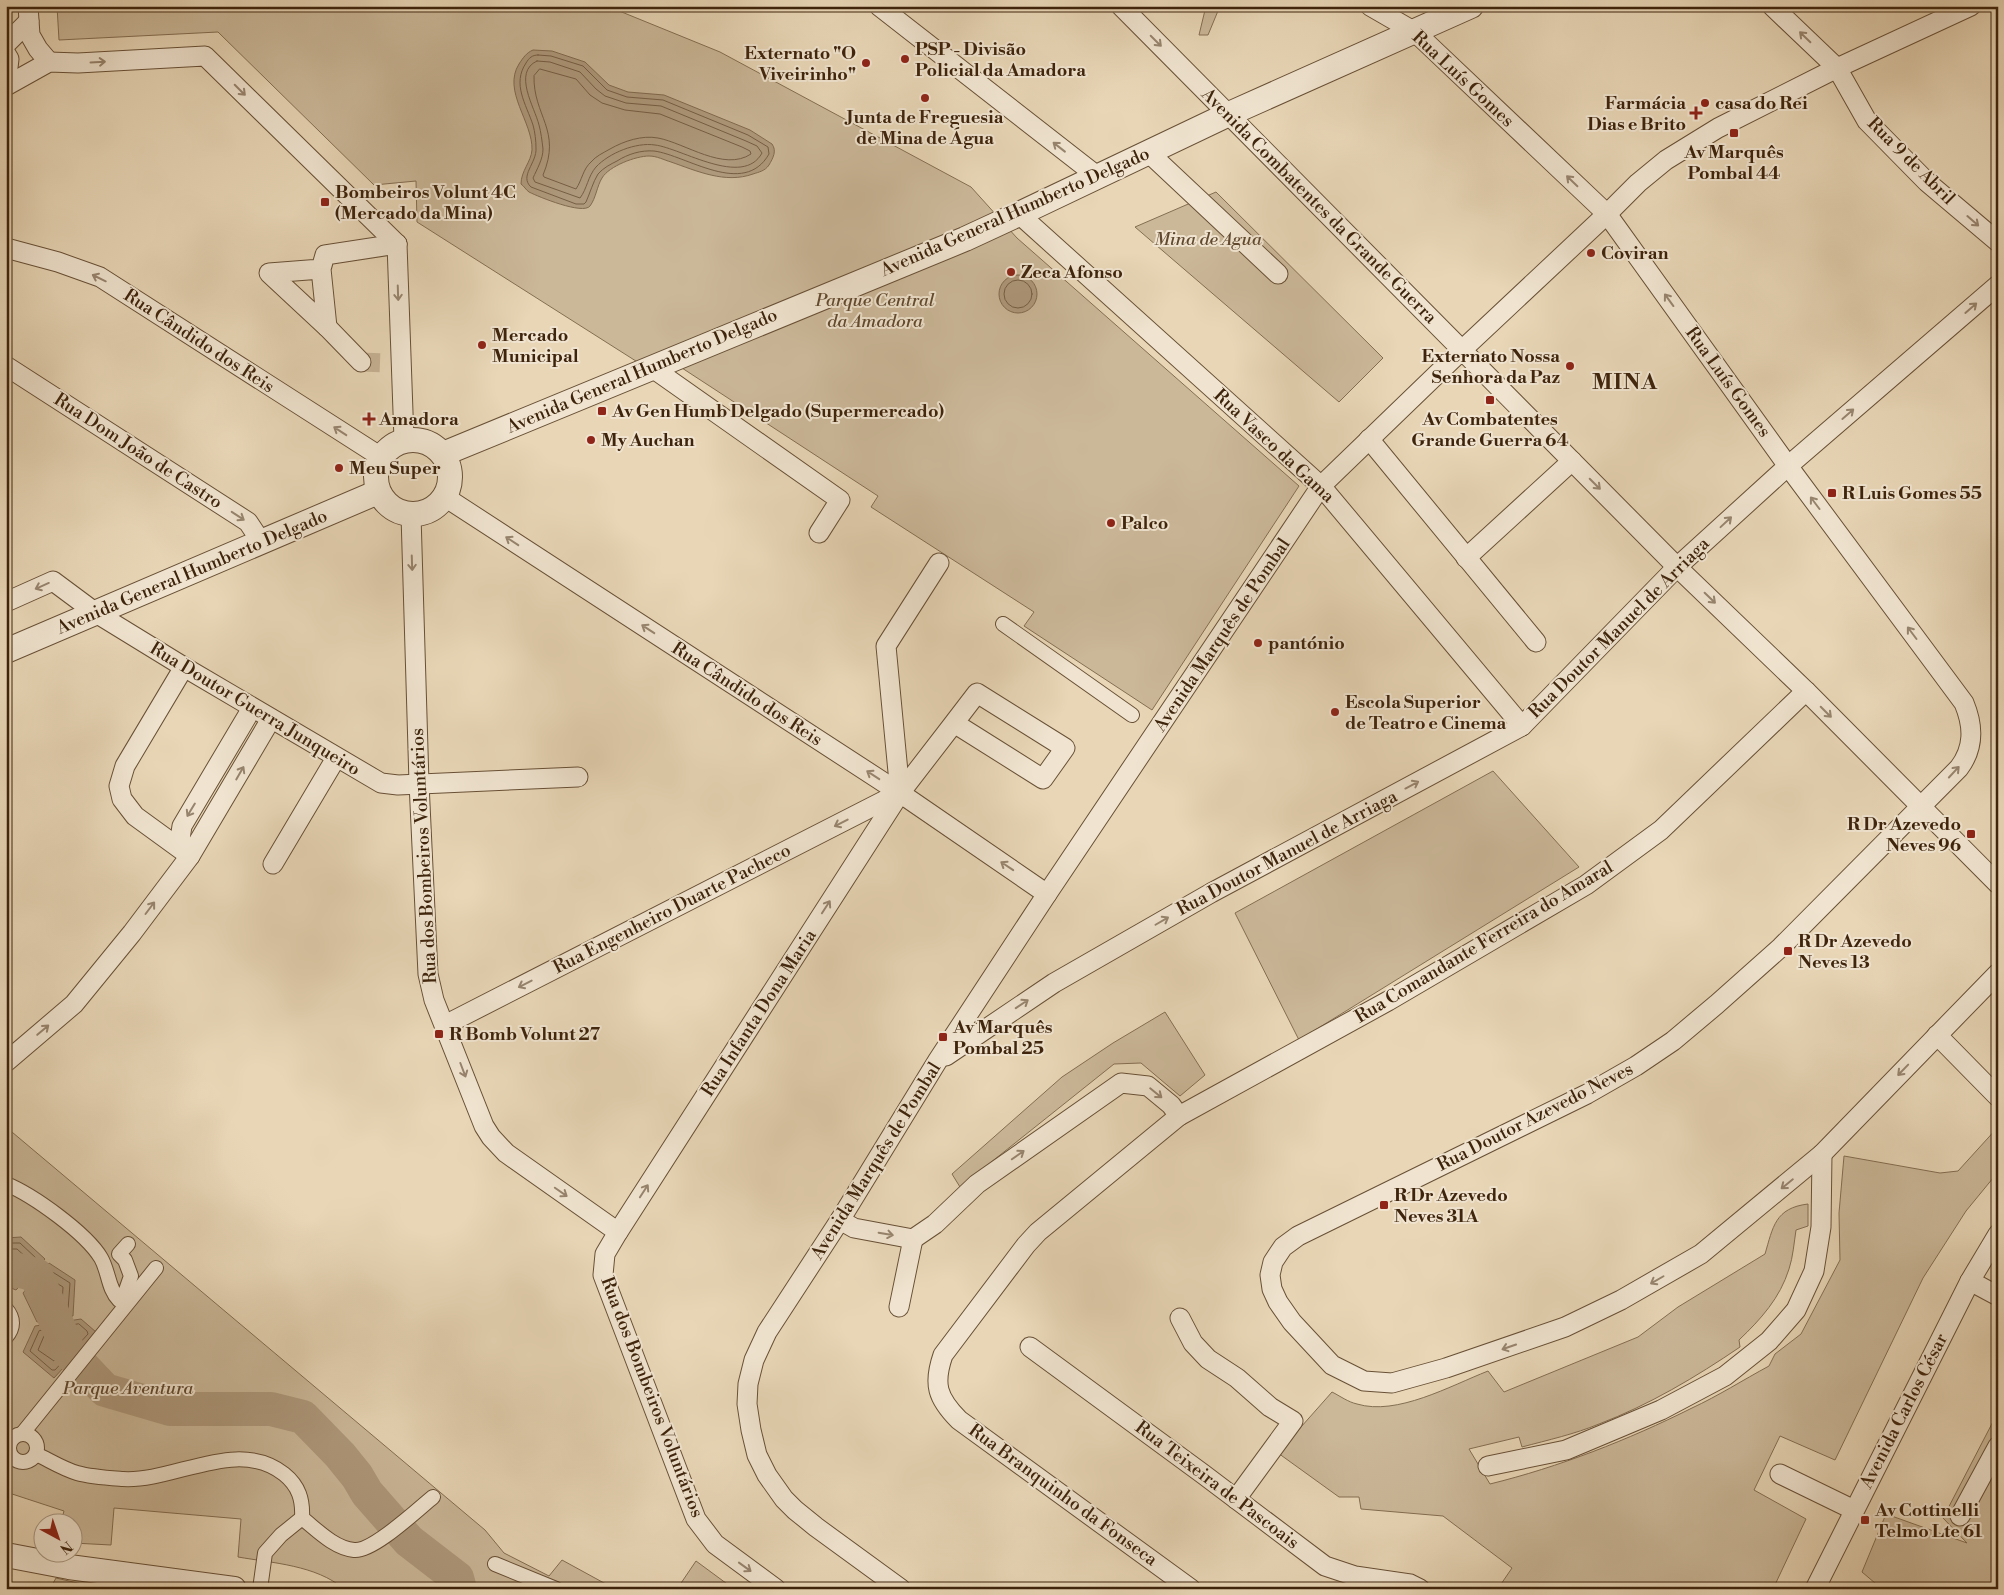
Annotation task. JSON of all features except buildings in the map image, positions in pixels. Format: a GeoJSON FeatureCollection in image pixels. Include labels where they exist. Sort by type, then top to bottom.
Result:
{"type":"FeatureCollection","features":[{"type":"Feature","properties":{"kind":"street"},"geometry":{"type":"LineString","coordinates":[[878,6],[1097,176]]}},
{"type":"Feature","properties":{"kind":"street","name":"Rua Luís Gomes"},"geometry":{"type":"LineString","coordinates":[[1370,6],[1415,32],[1607,214],[1788,466],[1964,704],[1969,715],[1972,731],[1967,757],[1921,808]]}},
{"type":"Feature","properties":{"kind":"street","name":"Avenida General Humberto Delgado"},"geometry":{"type":"LineString","coordinates":[[443,454],[965,239],[1229,114],[1471,6]]}},
{"type":"Feature","properties":{"kind":"street","name":"Rua 9 de Abril"},"geometry":{"type":"LineString","coordinates":[[1772,6],[1837,68],[1867,121],[1927,182],[1998,242]]}},
{"type":"Feature","properties":{"kind":"street","name":"Avenida Marquês de Pombal"},"geometry":{"type":"LineString","coordinates":[[901,1589],[795,1510],[774,1485],[757,1455],[750,1430],[748,1394],[754,1360],[767,1332],[840,1220],[938,1060],[1321,486],[1638,183],[1680,150],[1718,128],[1837,68],[1971,6]]}},
{"type":"Feature","properties":{"kind":"street","name":"Avenida Combatentes da Grande Guerra"},"geometry":{"type":"LineString","coordinates":[[1126,8],[1677,567],[1806,691],[1921,808]]}},
{"type":"Feature","properties":{"kind":"street"},"geometry":{"type":"LineString","coordinates":[[6,44],[29,14]]}},
{"type":"Feature","properties":{"kind":"street"},"geometry":{"type":"LineString","coordinates":[[29,14],[30,35],[38,49],[49,62]]}},
{"type":"Feature","properties":{"kind":"street"},"geometry":{"type":"LineString","coordinates":[[6,54],[8,59],[6,86]]}},
{"type":"Feature","properties":{"kind":"street"},"geometry":{"type":"LineString","coordinates":[[6,86],[49,62],[78,63],[205,56],[396,244],[393,363],[404,440]]}},
{"type":"Feature","properties":{"kind":"street"},"geometry":{"type":"LineString","coordinates":[[1148,152],[1278,274]]}},
{"type":"Feature","properties":{"kind":"street","name":"Rua Vasco da Gama"},"geometry":{"type":"LineString","coordinates":[[1019,214],[1321,486],[1522,726]]}},
{"type":"Feature","properties":{"kind":"street"},"geometry":{"type":"LineString","coordinates":[[327,327],[321,269],[325,256],[396,244]]}},
{"type":"Feature","properties":{"kind":"street","name":"Rua Cândido dos Reis"},"geometry":{"type":"LineString","coordinates":[[6,248],[58,262],[100,277],[381,457]]}},
{"type":"Feature","properties":{"kind":"street"},"geometry":{"type":"LineString","coordinates":[[321,269],[269,273],[327,327],[360,362]]}},
{"type":"Feature","properties":{"kind":"street","name":"Rua Doutor Manuel de Arriaga"},"geometry":{"type":"LineString","coordinates":[[938,1060],[1054,983],[1211,892],[1522,726],[1677,567],[1788,466],[1998,286]]}},
{"type":"Feature","properties":{"kind":"street","name":"Rua Dom João de Castro"},"geometry":{"type":"LineString","coordinates":[[6,366],[248,522],[262,543]]}},
{"type":"Feature","properties":{"kind":"street"},"geometry":{"type":"LineString","coordinates":[[651,367],[840,500],[819,533]]}},
{"type":"Feature","properties":{"kind":"street"},"geometry":{"type":"LineString","coordinates":[[1369,439],[1536,642]]}},
{"type":"Feature","properties":{"kind":"street"},"geometry":{"type":"LineString","coordinates":[[404,440],[415,440],[435,446],[443,454],[448,464],[449,486],[445,497],[430,510],[411,514],[401,513],[391,508],[378,492],[375,480],[376,468],[381,457],[395,444],[404,440]]}},
{"type":"Feature","properties":{"kind":"street"},"geometry":{"type":"LineString","coordinates":[[1466,558],[1572,461]]}},
{"type":"Feature","properties":{"kind":"street","name":"Avenida General Humberto Delgado"},"geometry":{"type":"LineString","coordinates":[[6,652],[378,492]]}},
{"type":"Feature","properties":{"kind":"street","name":"Rua Cândido dos Reis"},"geometry":{"type":"LineString","coordinates":[[445,497],[900,793],[1048,894]]}},
{"type":"Feature","properties":{"kind":"street","name":"Rua dos Bombeiros Voluntários"},"geometry":{"type":"LineString","coordinates":[[411,514],[419,783],[430,988],[484,1126],[491,1137],[506,1153],[618,1232],[605,1254],[603,1275],[696,1519],[715,1544],[776,1589]]}},
{"type":"Feature","properties":{"kind":"street"},"geometry":{"type":"LineString","coordinates":[[900,793],[886,646],[939,563]]}},
{"type":"Feature","properties":{"kind":"street","name":"Rua Doutor Guerra Junqueiro"},"geometry":{"type":"LineString","coordinates":[[6,602],[53,581],[96,613],[252,708],[381,783],[578,777]]}},
{"type":"Feature","properties":{"kind":"street"},"geometry":{"type":"LineString","coordinates":[[1003,624],[1132,715]]}},
{"type":"Feature","properties":{"kind":"street"},"geometry":{"type":"LineString","coordinates":[[184,667],[125,766],[119,786],[122,799],[135,816],[190,856]]}},
{"type":"Feature","properties":{"kind":"street","name":"Rua Comandante Ferreira do Amaral"},"geometry":{"type":"LineString","coordinates":[[959,1420],[943,1402],[938,1389],[938,1378],[944,1355],[971,1316],[1038,1232],[1178,1116],[1388,1001],[1586,885],[1661,830],[1806,691]]}},
{"type":"Feature","properties":{"kind":"street","name":"Rua Infanta Dona Maria"},"geometry":{"type":"LineString","coordinates":[[618,1232],[900,793],[977,693],[1065,748],[1043,779],[954,723]]}},
{"type":"Feature","properties":{"kind":"street"},"geometry":{"type":"LineString","coordinates":[[190,856],[180,839],[182,826],[252,708]]}},
{"type":"Feature","properties":{"kind":"street"},"geometry":{"type":"LineString","coordinates":[[6,1062],[74,1004],[132,933],[190,856],[271,719]]}},
{"type":"Feature","properties":{"kind":"street"},"geometry":{"type":"LineString","coordinates":[[273,864],[336,758]]}},
{"type":"Feature","properties":{"kind":"street","name":"Rua Engenheiro Duarte Pacheco"},"geometry":{"type":"LineString","coordinates":[[445,1025],[900,793]]}},
{"type":"Feature","properties":{"kind":"street"},"geometry":{"type":"LineString","coordinates":[[1921,808],[1998,884]]}},
{"type":"Feature","properties":{"kind":"street","name":"Rua Doutor Azevedo Neves"},"geometry":{"type":"LineString","coordinates":[[1921,808],[1780,947],[1717,1004],[1672,1041],[1636,1066],[1587,1094],[1298,1236],[1283,1247],[1273,1262],[1270,1275],[1272,1289],[1278,1302],[1292,1322],[1332,1365],[1364,1381],[1392,1383],[1446,1368],[1556,1330],[1622,1300],[1701,1254],[1822,1154],[1998,973]]}},
{"type":"Feature","properties":{"kind":"street"},"geometry":{"type":"LineString","coordinates":[[1937,1036],[1998,1097]]}},
{"type":"Feature","properties":{"kind":"street"},"geometry":{"type":"LineString","coordinates":[[899,1307],[914,1239],[935,1224],[977,1184],[1121,1083],[1148,1086],[1171,1105],[1178,1116]]}},
{"type":"Feature","properties":{"kind":"street"},"geometry":{"type":"LineString","coordinates":[[1488,1466],[1566,1450],[1661,1410],[1725,1376],[1769,1341],[1796,1310],[1814,1271],[1821,1228],[1822,1154]]}},
{"type":"Feature","properties":{"kind":"street"},"geometry":{"type":"LineString","coordinates":[[6,1184],[40,1202],[96,1250],[108,1270],[112,1293],[119,1300],[124,1296],[131,1276],[126,1260],[119,1254],[128,1244]]}},
{"type":"Feature","properties":{"kind":"street"},"geometry":{"type":"LineString","coordinates":[[840,1220],[854,1228],[914,1239]]}},
{"type":"Feature","properties":{"kind":"street","name":"Avenida Carlos César"},"geometry":{"type":"LineString","coordinates":[[1820,1586],[1854,1510],[1970,1281],[1998,1234]]}},
{"type":"Feature","properties":{"kind":"street"},"geometry":{"type":"LineString","coordinates":[[22,1434],[27,1434],[35,1440],[37,1449],[36,1454],[28,1460],[18,1461],[8,1449],[13,1439],[22,1434],[156,1268]]}},
{"type":"Feature","properties":{"kind":"street"},"geometry":{"type":"LineString","coordinates":[[1970,1281],[1998,1296]]}},
{"type":"Feature","properties":{"kind":"street"},"geometry":{"type":"LineString","coordinates":[[6,1309],[12,1322],[12,1329],[6,1337]]}},
{"type":"Feature","properties":{"kind":"street"},"geometry":{"type":"LineString","coordinates":[[1180,1318],[1193,1343],[1208,1359],[1237,1378],[1270,1406],[1293,1421],[1236,1499]]}},
{"type":"Feature","properties":{"kind":"street","name":"Rua Teixeira de Pascoais"},"geometry":{"type":"LineString","coordinates":[[1030,1347],[1325,1566],[1356,1576],[1410,1584],[1420,1589]]}},
{"type":"Feature","properties":{"kind":"street","name":"Rua Branquinho da Fonseca"},"geometry":{"type":"LineString","coordinates":[[959,1420],[1191,1589]]}},
{"type":"Feature","properties":{"kind":"street"},"geometry":{"type":"LineString","coordinates":[[1960,1516],[1998,1446]]}},
{"type":"Feature","properties":{"kind":"street"},"geometry":{"type":"LineString","coordinates":[[36,1454],[78,1473],[124,1479],[163,1474],[203,1464],[249,1459],[266,1463],[287,1477],[296,1487],[303,1502],[302,1518],[281,1535],[265,1553],[260,1589]]}},
{"type":"Feature","properties":{"kind":"street"},"geometry":{"type":"LineString","coordinates":[[1780,1474],[1854,1510]]}},
{"type":"Feature","properties":{"kind":"street"},"geometry":{"type":"LineString","coordinates":[[302,1518],[333,1542],[355,1550],[386,1536],[433,1497]]}},
{"type":"Feature","properties":{"kind":"street"},"geometry":{"type":"LineString","coordinates":[[6,1555],[69,1567],[234,1589]]}},
{"type":"Feature","properties":{"kind":"street"},"geometry":{"type":"LineString","coordinates":[[495,1564],[556,1589]]}},
{"type":"Feature","properties":{"kind":"green space","name":"Parque Central da Amadora"},"geometry":{"type":"Polygon","coordinates":[[[57,6],[607,6],[720,52],[971,187],[1017,238],[1299,486],[1152,710],[1024,626],[1034,612],[871,507],[878,496],[659,353],[639,363],[417,222],[416,181],[374,185],[218,32],[59,40],[57,6]]]}},
{"type":"Feature","properties":{"kind":"green space"},"geometry":{"type":"Polygon","coordinates":[[[1206,6],[1220,6],[1208,35],[1199,35],[1206,6]]]}},
{"type":"Feature","properties":{"kind":"green space","name":"Mina de Agua"},"geometry":{"type":"Polygon","coordinates":[[[1216,192],[1383,358],[1339,402],[1135,227],[1216,192]]]}},
{"type":"Feature","properties":{"kind":"green space"},"geometry":{"type":"Polygon","coordinates":[[[1493,771],[1579,867],[1299,1040],[1235,913],[1493,771]]]}},
{"type":"Feature","properties":{"kind":"green space"},"geometry":{"type":"Polygon","coordinates":[[[1165,1012],[1205,1075],[1180,1096],[1141,1063],[1114,1064],[960,1187],[952,1174],[1062,1077],[1113,1043],[1165,1012]]]}},
{"type":"Feature","properties":{"kind":"green space","name":"Parque Aventura"},"geometry":{"type":"Polygon","coordinates":[[[6,1127],[485,1530],[504,1553],[549,1576],[562,1560],[615,1589],[344,1589],[333,1581],[307,1570],[279,1563],[238,1557],[241,1519],[114,1508],[111,1545],[82,1543],[82,1512],[64,1512],[6,1492],[6,1127]]]}},
{"type":"Feature","properties":{"kind":"green space"},"geometry":{"type":"Polygon","coordinates":[[[1998,1127],[1998,1172],[1966,1211],[1923,1278],[1835,1460],[1780,1436],[1754,1490],[1806,1519],[1773,1589],[1547,1589],[1539,1583],[1534,1589],[1501,1589],[1499,1587],[1512,1568],[1443,1516],[1361,1509],[1359,1497],[1339,1497],[1278,1453],[1332,1392],[1357,1404],[1373,1407],[1389,1406],[1423,1398],[1488,1371],[1504,1392],[1638,1337],[1678,1307],[1765,1254],[1773,1227],[1782,1214],[1797,1206],[1808,1204],[1808,1226],[1796,1230],[1785,1280],[1775,1299],[1762,1316],[1739,1340],[1740,1347],[1689,1380],[1654,1399],[1590,1428],[1522,1447],[1519,1437],[1469,1449],[1490,1484],[1593,1452],[1643,1431],[1702,1403],[1769,1366],[1775,1354],[1801,1334],[1840,1260],[1839,1213],[1844,1156],[1940,1173],[1958,1171],[1998,1127]]]}},
{"type":"Feature","properties":{"kind":"green space"},"geometry":{"type":"Polygon","coordinates":[[[1998,1412],[1998,1589],[1882,1589],[1862,1572],[1886,1514],[1967,1543],[1943,1518],[1998,1412]]]}},
{"type":"Feature","properties":{"kind":"green space"},"geometry":{"type":"Polygon","coordinates":[[[696,1561],[734,1589],[677,1589],[696,1561]]]}},
{"type":"Feature","properties":{"kind":"green space"},"geometry":{"type":"Polygon","coordinates":[[[56,1578],[103,1589],[50,1589],[56,1578]]]}},
{"type":"Feature","properties":{"kind":"water"},"geometry":{"type":"Polygon","coordinates":[[[533,50],[552,51],[585,62],[609,85],[628,92],[664,95],[750,130],[772,144],[774,152],[772,160],[762,171],[743,177],[732,178],[711,175],[655,157],[644,156],[623,162],[605,174],[600,181],[592,203],[586,208],[570,207],[534,194],[521,184],[521,179],[532,150],[531,139],[514,85],[515,74],[519,64],[533,50]]]}},
{"type":"Feature","properties":{"kind":"water"},"geometry":{"type":"Polygon","coordinates":[[[1018,275],[1025,276],[1031,281],[1036,287],[1036,301],[1031,307],[1025,312],[1018,313],[1011,312],[1005,307],[1000,301],[999,294],[1000,287],[1005,281],[1011,276],[1018,275]]]}},
{"type":"Feature","properties":{"kind":"water"},"geometry":{"type":"Polygon","coordinates":[[[21,1237],[45,1259],[16,1290],[6,1286],[6,1238],[21,1237]]]}},
{"type":"Feature","properties":{"kind":"water"},"geometry":{"type":"Polygon","coordinates":[[[49,1263],[75,1280],[73,1316],[37,1322],[23,1293],[49,1263]]]}},
{"type":"Feature","properties":{"kind":"water"},"geometry":{"type":"Polygon","coordinates":[[[81,1319],[96,1332],[54,1378],[23,1352],[35,1326],[81,1319]]]}},
{"type":"Feature","properties":{"kind":"waterway"},"geometry":{"type":"LineString","coordinates":[[6,1267],[36,1275],[69,1352],[105,1390],[170,1409],[271,1409],[303,1417],[340,1455],[357,1476],[367,1493],[409,1541],[457,1578],[460,1589]]}},
{"type":"Feature","properties":{"kind":"tunnel"},"geometry":{"type":"LineString","coordinates":[[361,362],[387,363]]}},
{"type":"Feature","properties":{"kind":"place","name":"PSP - Divisão Policial da Amadora"},"geometry":{"type":"Point","coordinates":[905,59]}},
{"type":"Feature","properties":{"kind":"place","name":"Externato \"O Viveirinho\""},"geometry":{"type":"Point","coordinates":[866,63]}},
{"type":"Feature","properties":{"kind":"place","name":"Junta de Freguesia de Mina de Água"},"geometry":{"type":"Point","coordinates":[925,98]}},
{"type":"Feature","properties":{"kind":"place","name":"casa do Rei"},"geometry":{"type":"Point","coordinates":[1705,103]}},
{"type":"Feature","properties":{"kind":"place","name":"Farmácia Dias e Brito"},"geometry":{"type":"Point","coordinates":[1696,113]}},
{"type":"Feature","properties":{"kind":"place","name":"Av Marquês Pombal 44"},"geometry":{"type":"Point","coordinates":[1734,133]}},
{"type":"Feature","properties":{"kind":"place","name":"Bombeiros Volunt 4C (Mercado da Mina)"},"geometry":{"type":"Point","coordinates":[325,202]}},
{"type":"Feature","properties":{"kind":"place","name":"Coviran"},"geometry":{"type":"Point","coordinates":[1591,253]}},
{"type":"Feature","properties":{"kind":"place","name":"Zeca Afonso"},"geometry":{"type":"Point","coordinates":[1011,272]}},
{"type":"Feature","properties":{"kind":"place","name":"Mercado Municipal"},"geometry":{"type":"Point","coordinates":[482,345]}},
{"type":"Feature","properties":{"kind":"place","name":"Externato Nossa Senhora da Paz"},"geometry":{"type":"Point","coordinates":[1570,366]}},
{"type":"Feature","properties":{"kind":"place","name":"Av Combatentes Grande Guerra 64"},"geometry":{"type":"Point","coordinates":[1490,400]}},
{"type":"Feature","properties":{"kind":"place","name":"Av Gen Humb Delgado (Supermercado)"},"geometry":{"type":"Point","coordinates":[602,411]}},
{"type":"Feature","properties":{"kind":"place","name":"Amadora"},"geometry":{"type":"Point","coordinates":[369,419]}},
{"type":"Feature","properties":{"kind":"place","name":"My Auchan"},"geometry":{"type":"Point","coordinates":[591,440]}},
{"type":"Feature","properties":{"kind":"place","name":"Meu Super"},"geometry":{"type":"Point","coordinates":[339,468]}},
{"type":"Feature","properties":{"kind":"place","name":"R Luis Gomes 55"},"geometry":{"type":"Point","coordinates":[1832,493]}},
{"type":"Feature","properties":{"kind":"place","name":"Palco"},"geometry":{"type":"Point","coordinates":[1111,523]}},
{"type":"Feature","properties":{"kind":"place","name":"pantónio"},"geometry":{"type":"Point","coordinates":[1258,643]}},
{"type":"Feature","properties":{"kind":"place","name":"Escola Superior de Teatro e Cinema"},"geometry":{"type":"Point","coordinates":[1335,712]}},
{"type":"Feature","properties":{"kind":"place","name":"R Dr Azevedo Neves 96"},"geometry":{"type":"Point","coordinates":[1971,834]}},
{"type":"Feature","properties":{"kind":"place","name":"R Dr Azevedo Neves 13"},"geometry":{"type":"Point","coordinates":[1788,951]}},
{"type":"Feature","properties":{"kind":"place","name":"R Bomb Volunt 27"},"geometry":{"type":"Point","coordinates":[439,1034]}},
{"type":"Feature","properties":{"kind":"place","name":"Av Marquês Pombal 25"},"geometry":{"type":"Point","coordinates":[943,1037]}},
{"type":"Feature","properties":{"kind":"place","name":"R Dr Azevedo Neves 31A"},"geometry":{"type":"Point","coordinates":[1384,1205]}},
{"type":"Feature","properties":{"kind":"place","name":"Av Cottinelli Telmo Lte 61"},"geometry":{"type":"Point","coordinates":[1865,1520]}},
{"type":"Feature","properties":{"kind":"district","name":"MINA"},"geometry":{"type":"Point","coordinates":[1625,382]}}]}
